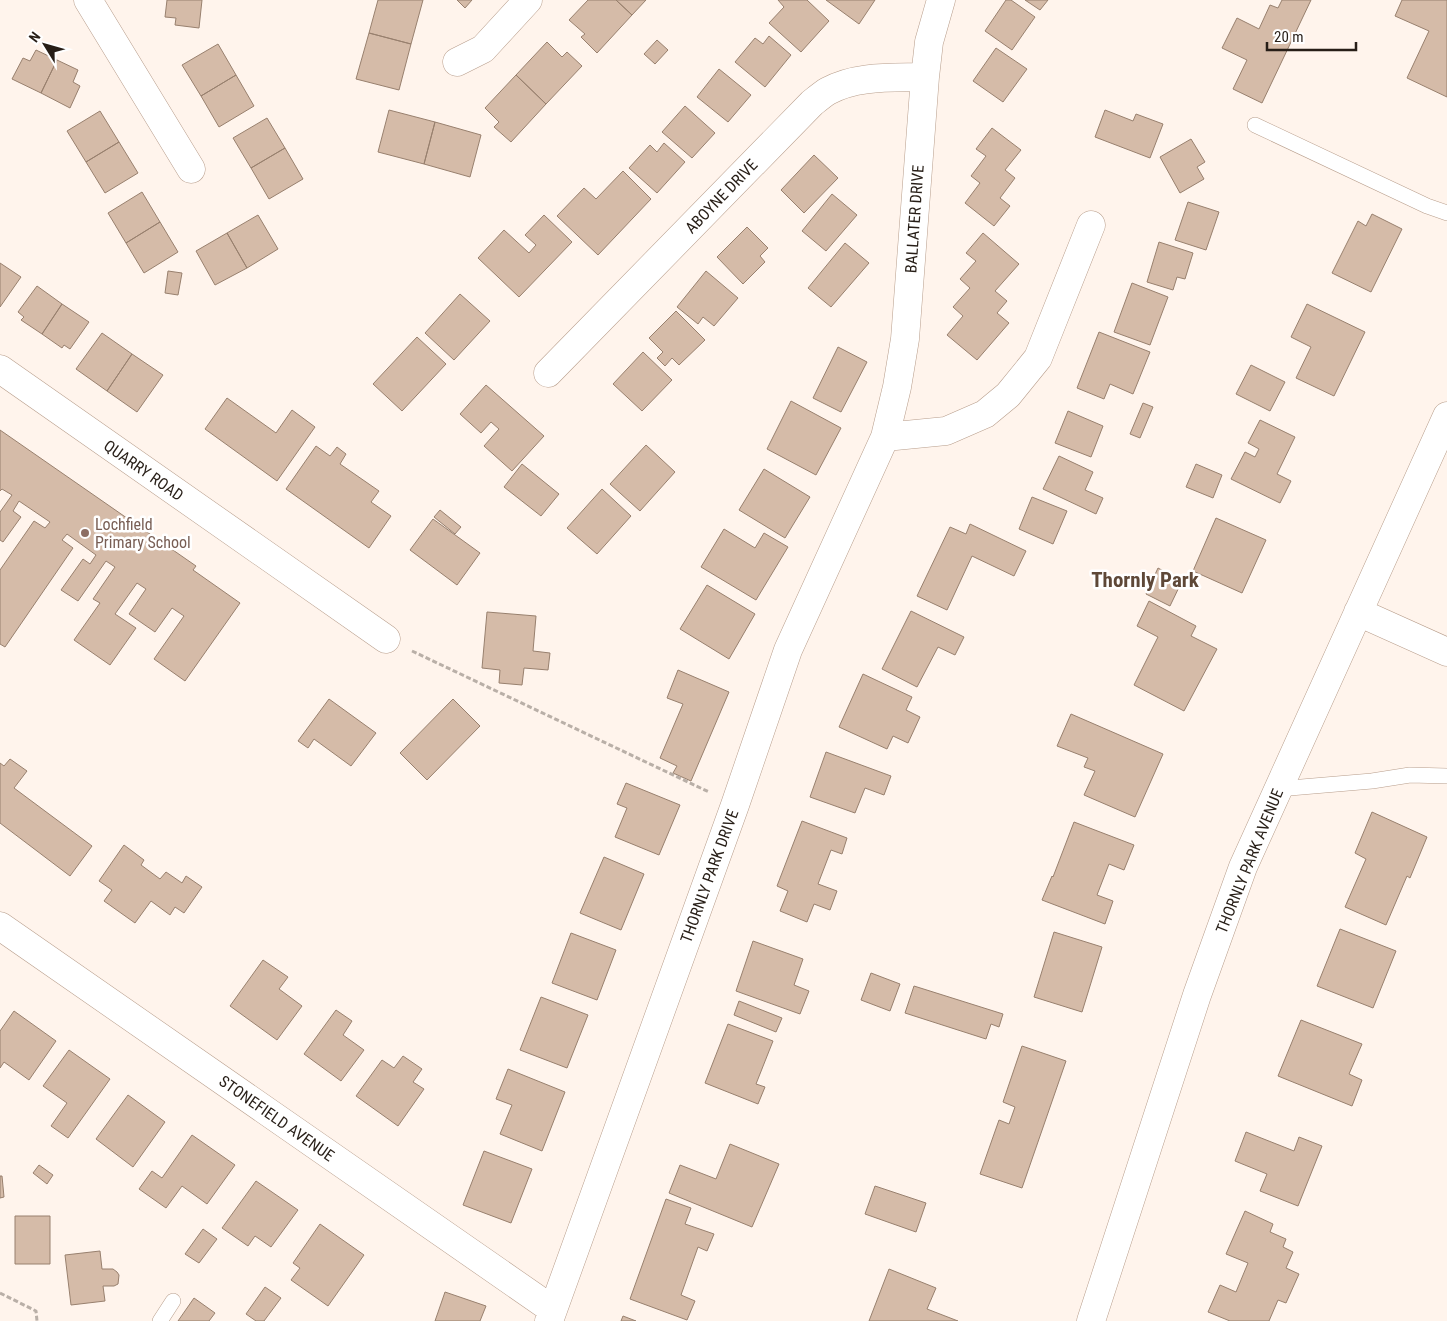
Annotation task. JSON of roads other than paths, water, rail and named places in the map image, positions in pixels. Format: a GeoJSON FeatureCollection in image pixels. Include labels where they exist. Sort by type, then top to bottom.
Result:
{"type":"FeatureCollection","features":[{"type":"Feature","properties":{"kind":"street"},"geometry":{"type":"LineString","coordinates":[[88,0],[191,169]]}},
{"type":"Feature","properties":{"kind":"street"},"geometry":{"type":"LineString","coordinates":[[457,62],[483,50],[528,0]]}},
{"type":"Feature","properties":{"kind":"street","name":"BALLATER DRIVE"},"geometry":{"type":"LineString","coordinates":[[884,437],[897,388],[905,339],[925,78],[929,42],[941,0]]}},
{"type":"Feature","properties":{"kind":"street","name":"ABOYNE DRIVE"},"geometry":{"type":"LineString","coordinates":[[548,373],[812,102],[828,91],[848,83],[874,79],[925,78]]}},
{"type":"Feature","properties":{"kind":"street"},"geometry":{"type":"LineString","coordinates":[[884,437],[946,431],[985,414],[1008,395],[1038,358],[1091,226]]}},
{"type":"Feature","properties":{"kind":"street","name":"QUARRY ROAD"},"geometry":{"type":"LineString","coordinates":[[0,369],[386,639]]}},
{"type":"Feature","properties":{"kind":"street","name":"THORNLY PARK AVENUE"},"geometry":{"type":"LineString","coordinates":[[1091,1321],[1197,995],[1243,867],[1447,416]]}},
{"type":"Feature","properties":{"kind":"street","name":"THORNLY PARK DRIVE"},"geometry":{"type":"LineString","coordinates":[[551,1315],[735,805],[788,650],[884,437]]}},
{"type":"Feature","properties":{"kind":"street"},"geometry":{"type":"LineString","coordinates":[[1358,612],[1447,652]]}},
{"type":"Feature","properties":{"kind":"street","name":"STONEFIELD AVENUE"},"geometry":{"type":"LineString","coordinates":[[0,926],[551,1315]]}},
{"type":"Feature","properties":{"kind":"lane"},"geometry":{"type":"LineString","coordinates":[[1255,125],[1427,206],[1447,213]]}},
{"type":"Feature","properties":{"kind":"lane"},"geometry":{"type":"LineString","coordinates":[[1278,789],[1410,776],[1447,776]]}},
{"type":"Feature","properties":{"kind":"lane"},"geometry":{"type":"LineString","coordinates":[[160,1321],[174,1301]]}},
{"type":"Feature","properties":{"kind":"place","name":"Lochfield Primary School"},"geometry":{"type":"Point","coordinates":[85,533]}},
{"type":"Feature","properties":{"kind":"district","name":"Thornly Park"},"geometry":{"type":"Point","coordinates":[1145,580]}}]}
